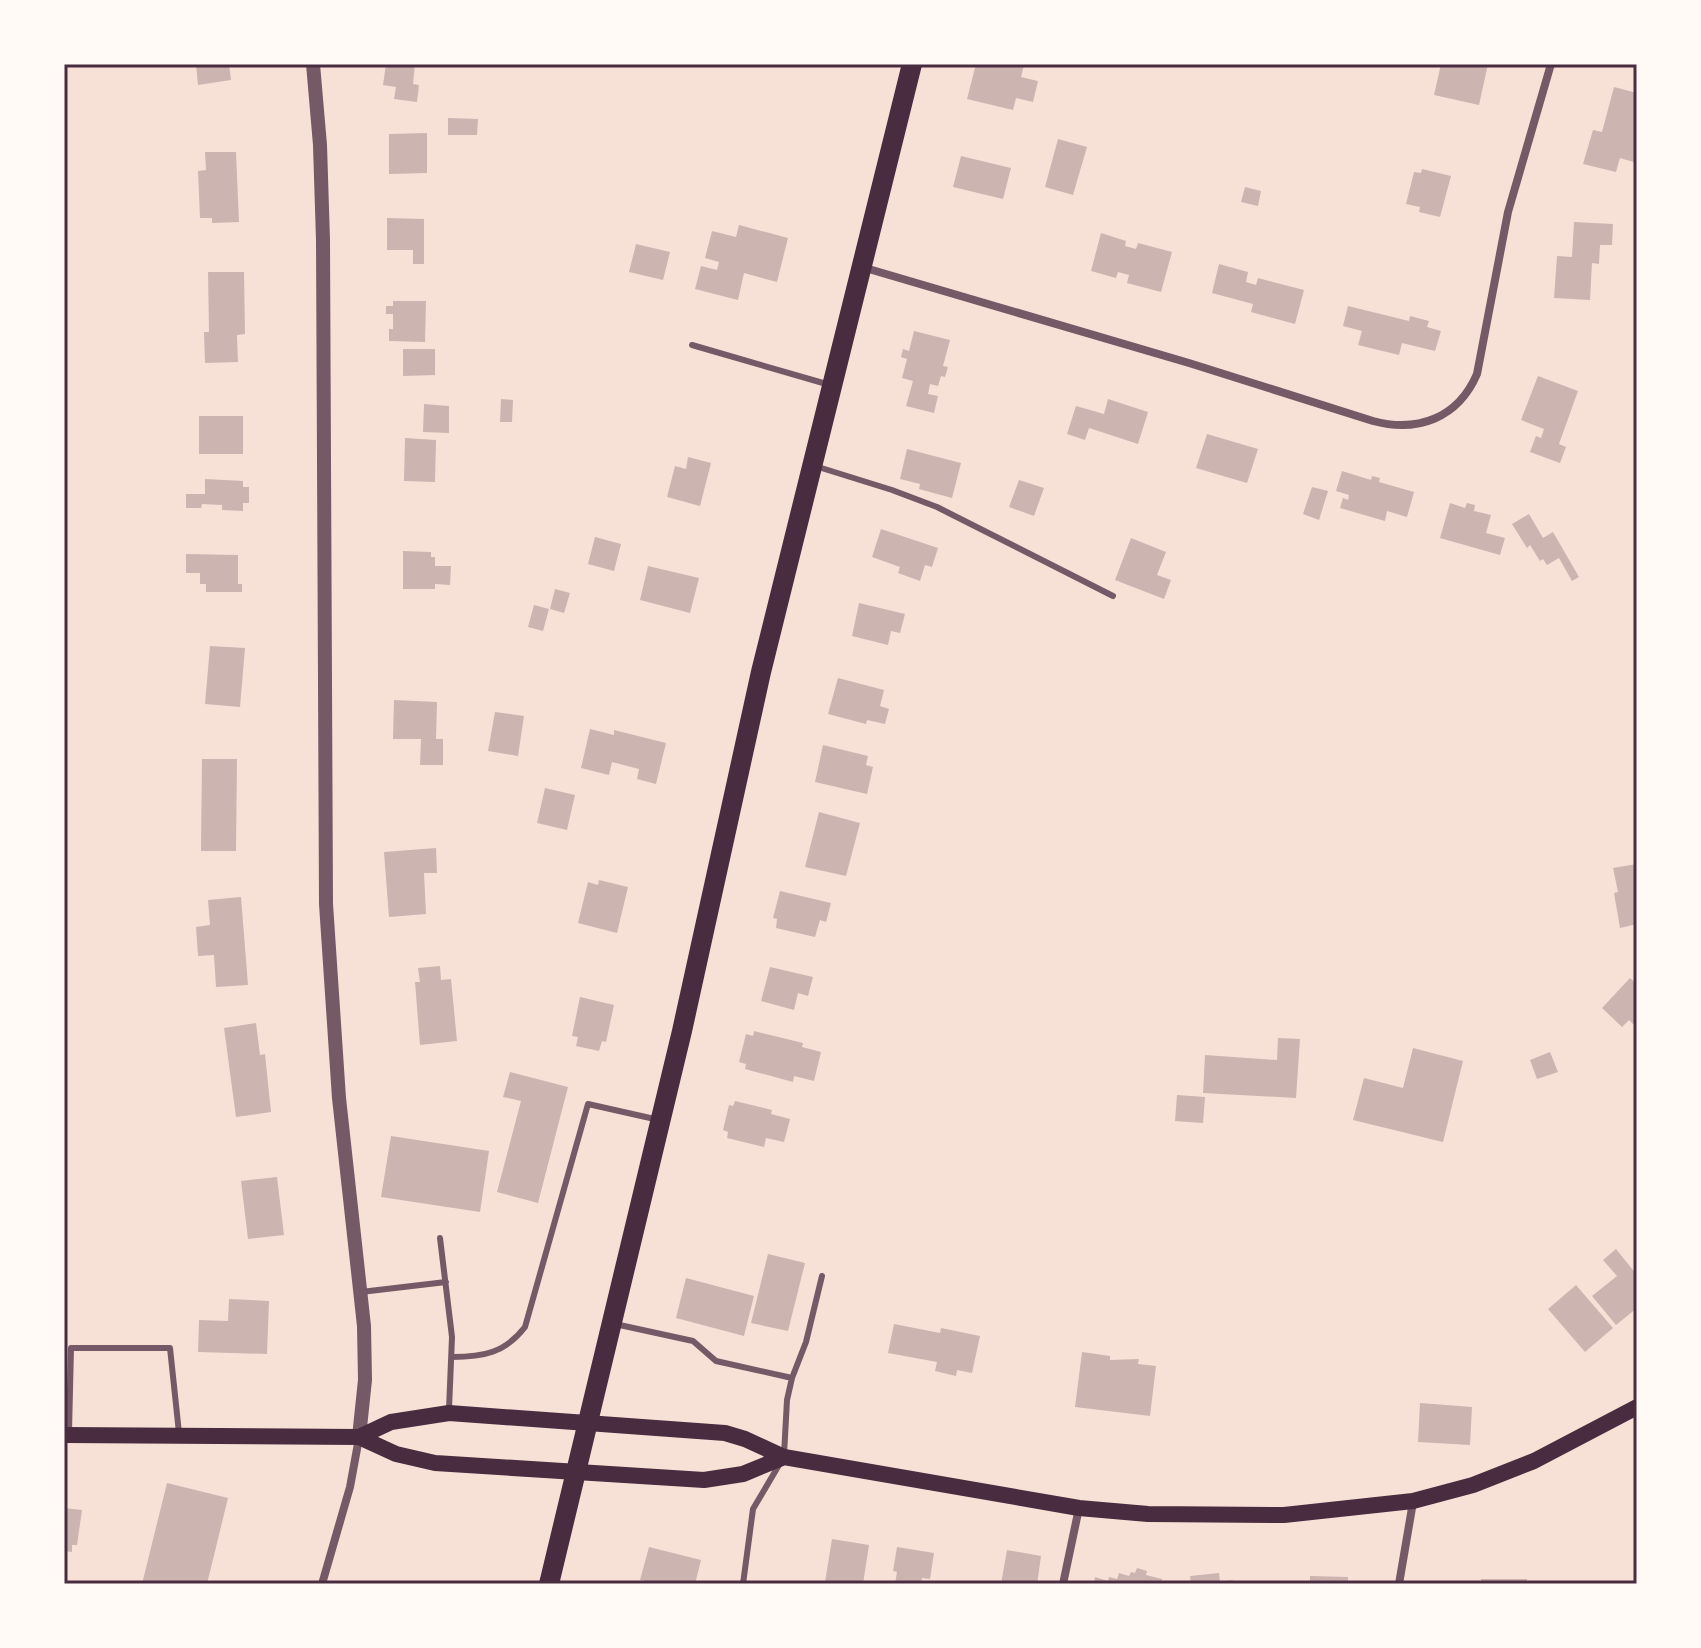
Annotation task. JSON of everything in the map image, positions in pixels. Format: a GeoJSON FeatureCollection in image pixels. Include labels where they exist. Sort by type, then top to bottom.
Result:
{"type":"FeatureCollection","features":[{"type":"Feature","properties":{"kind":"main road"},"geometry":{"type":"LineString","coordinates":[[549,1584],[661,1121],[761,672],[912,64]]}},
{"type":"Feature","properties":{"kind":"main road"},"geometry":{"type":"LineString","coordinates":[[359,1437],[391,1422],[449,1413],[725,1433],[784,1457],[1079,1508],[1148,1514],[1284,1515],[1413,1501],[1473,1485],[1534,1461],[1637,1407]]}},
{"type":"Feature","properties":{"kind":"main road"},"geometry":{"type":"LineString","coordinates":[[66,1435],[359,1437],[396,1454],[435,1463],[723,1479],[784,1457]]}},
{"type":"Feature","properties":{"kind":"street"},"geometry":{"type":"LineString","coordinates":[[313,64],[323,240],[326,904],[339,1098],[361,1292],[365,1361],[359,1437],[350,1487],[322,1584]]}},
{"type":"Feature","properties":{"kind":"street"},"geometry":{"type":"LineString","coordinates":[[861,267],[1175,358],[1373,421],[1389,425],[1421,424],[1460,403],[1477,374],[1503,232],[1551,64]]}},
{"type":"Feature","properties":{"kind":"street"},"geometry":{"type":"LineString","coordinates":[[1399,1584],[1413,1501]]}},
{"type":"Feature","properties":{"kind":"street"},"geometry":{"type":"LineString","coordinates":[[1063,1584],[1079,1508]]}},
{"type":"Feature","properties":{"kind":"lane"},"geometry":{"type":"LineString","coordinates":[[692,345],[832,386]]}},
{"type":"Feature","properties":{"kind":"lane"},"geometry":{"type":"LineString","coordinates":[[812,465],[937,507],[1113,596]]}},
{"type":"Feature","properties":{"kind":"lane"},"geometry":{"type":"LineString","coordinates":[[452,1357],[483,1356],[497,1351],[516,1338],[525,1327],[588,1104],[661,1121]]}},
{"type":"Feature","properties":{"kind":"lane"},"geometry":{"type":"LineString","coordinates":[[440,1238],[452,1357],[449,1413]]}},
{"type":"Feature","properties":{"kind":"lane"},"geometry":{"type":"LineString","coordinates":[[743,1584],[753,1509],[784,1457],[787,1400],[806,1342],[822,1276]]}},
{"type":"Feature","properties":{"kind":"lane"},"geometry":{"type":"LineString","coordinates":[[361,1292],[446,1282]]}},
{"type":"Feature","properties":{"kind":"lane"},"geometry":{"type":"LineString","coordinates":[[612,1323],[693,1341],[716,1361],[792,1378]]}},
{"type":"Feature","properties":{"kind":"lane"},"geometry":{"type":"LineString","coordinates":[[66,1435],[71,1348],[170,1348],[179,1436]]}},
{"type":"Feature","properties":{"kind":"building"},"geometry":{"type":"Polygon","coordinates":[[[196,64],[229,64],[231,80],[198,85],[196,64]]]}},
{"type":"Feature","properties":{"kind":"building"},"geometry":{"type":"Polygon","coordinates":[[[386,64],[415,64],[413,84],[419,85],[417,102],[394,99],[396,87],[383,85],[386,64]]]}},
{"type":"Feature","properties":{"kind":"building"},"geometry":{"type":"Polygon","coordinates":[[[976,64],[1024,65],[1021,77],[1038,81],[1033,102],[1016,98],[1013,110],[967,99],[976,64]]]}},
{"type":"Feature","properties":{"kind":"building"},"geometry":{"type":"Polygon","coordinates":[[[1441,64],[1488,64],[1479,105],[1434,95],[1441,64]]]}},
{"type":"Feature","properties":{"kind":"building"},"geometry":{"type":"Polygon","coordinates":[[[1614,87],[1637,93],[1637,163],[1620,158],[1616,172],[1583,164],[1593,130],[1602,132],[1614,87]]]}},
{"type":"Feature","properties":{"kind":"building"},"geometry":{"type":"Polygon","coordinates":[[[448,118],[478,119],[477,135],[448,135],[448,118]]]}},
{"type":"Feature","properties":{"kind":"building"},"geometry":{"type":"Polygon","coordinates":[[[427,133],[427,173],[389,174],[389,134],[427,133]]]}},
{"type":"Feature","properties":{"kind":"building"},"geometry":{"type":"Polygon","coordinates":[[[1058,139],[1087,147],[1073,195],[1045,187],[1058,139]]]}},
{"type":"Feature","properties":{"kind":"building"},"geometry":{"type":"Polygon","coordinates":[[[205,152],[236,152],[239,222],[212,223],[212,218],[200,218],[198,171],[206,170],[205,152]]]}},
{"type":"Feature","properties":{"kind":"building"},"geometry":{"type":"Polygon","coordinates":[[[961,156],[1011,168],[1003,199],[953,187],[961,156]]]}},
{"type":"Feature","properties":{"kind":"building"},"geometry":{"type":"Polygon","coordinates":[[[1422,169],[1451,176],[1440,217],[1419,212],[1420,207],[1406,204],[1414,172],[1421,173],[1422,169]]]}},
{"type":"Feature","properties":{"kind":"building"},"geometry":{"type":"Polygon","coordinates":[[[1245,187],[1261,191],[1258,206],[1241,202],[1245,187]]]}},
{"type":"Feature","properties":{"kind":"building"},"geometry":{"type":"Polygon","coordinates":[[[387,218],[424,219],[424,264],[413,264],[413,250],[387,250],[387,218]]]}},
{"type":"Feature","properties":{"kind":"building"},"geometry":{"type":"Polygon","coordinates":[[[1574,222],[1613,224],[1612,245],[1600,245],[1599,264],[1592,263],[1590,300],[1554,298],[1557,256],[1572,257],[1574,222]]]}},
{"type":"Feature","properties":{"kind":"building"},"geometry":{"type":"Polygon","coordinates":[[[739,225],[788,238],[777,282],[744,273],[738,300],[695,289],[701,266],[717,270],[719,262],[705,258],[712,231],[736,237],[739,225]]]}},
{"type":"Feature","properties":{"kind":"building"},"geometry":{"type":"Polygon","coordinates":[[[1101,233],[1126,241],[1125,246],[1136,249],[1138,243],[1172,252],[1161,292],[1127,283],[1129,275],[1118,272],[1116,278],[1091,271],[1101,233]]]}},
{"type":"Feature","properties":{"kind":"building"},"geometry":{"type":"Polygon","coordinates":[[[636,244],[670,252],[663,280],[629,272],[636,244]]]}},
{"type":"Feature","properties":{"kind":"building"},"geometry":{"type":"Polygon","coordinates":[[[1219,264],[1248,272],[1246,282],[1256,285],[1258,278],[1304,290],[1295,324],[1251,312],[1253,304],[1212,293],[1219,264]]]}},
{"type":"Feature","properties":{"kind":"building"},"geometry":{"type":"Polygon","coordinates":[[[208,272],[244,272],[245,334],[237,335],[238,362],[205,363],[204,332],[209,332],[208,272]]]}},
{"type":"Feature","properties":{"kind":"building"},"geometry":{"type":"Polygon","coordinates":[[[393,301],[426,301],[425,342],[389,341],[393,314],[386,314],[386,306],[393,306],[393,301]]]}},
{"type":"Feature","properties":{"kind":"building"},"geometry":{"type":"Polygon","coordinates":[[[1348,306],[1409,321],[1410,316],[1429,321],[1427,327],[1441,331],[1435,351],[1402,343],[1399,355],[1358,345],[1362,331],[1343,326],[1348,306]]]}},
{"type":"Feature","properties":{"kind":"building"},"geometry":{"type":"Polygon","coordinates":[[[914,331],[950,340],[943,366],[948,367],[945,377],[941,376],[938,386],[930,384],[928,394],[938,396],[934,413],[906,406],[913,381],[902,378],[907,359],[901,357],[903,349],[909,351],[914,331]]]}},
{"type":"Feature","properties":{"kind":"building"},"geometry":{"type":"Polygon","coordinates":[[[403,349],[435,349],[435,375],[403,376],[403,349]]]}},
{"type":"Feature","properties":{"kind":"building"},"geometry":{"type":"Polygon","coordinates":[[[1538,376],[1578,391],[1559,444],[1566,447],[1560,463],[1530,452],[1536,436],[1541,438],[1544,429],[1521,420],[1538,376]]]}},
{"type":"Feature","properties":{"kind":"building"},"geometry":{"type":"Polygon","coordinates":[[[501,399],[513,400],[512,422],[500,422],[501,399]]]}},
{"type":"Feature","properties":{"kind":"building"},"geometry":{"type":"Polygon","coordinates":[[[1108,399],[1148,412],[1138,444],[1089,428],[1085,440],[1067,434],[1076,406],[1104,414],[1108,399]]]}},
{"type":"Feature","properties":{"kind":"building"},"geometry":{"type":"Polygon","coordinates":[[[424,404],[449,406],[449,433],[423,432],[424,404]]]}},
{"type":"Feature","properties":{"kind":"building"},"geometry":{"type":"Polygon","coordinates":[[[199,416],[243,416],[243,454],[199,454],[199,416]]]}},
{"type":"Feature","properties":{"kind":"building"},"geometry":{"type":"Polygon","coordinates":[[[1207,434],[1258,449],[1247,483],[1196,468],[1207,434]]]}},
{"type":"Feature","properties":{"kind":"building"},"geometry":{"type":"Polygon","coordinates":[[[405,438],[436,440],[435,482],[404,481],[405,438]]]}},
{"type":"Feature","properties":{"kind":"building"},"geometry":{"type":"Polygon","coordinates":[[[907,449],[961,463],[952,498],[919,489],[920,484],[900,479],[907,449]]]}},
{"type":"Feature","properties":{"kind":"building"},"geometry":{"type":"Polygon","coordinates":[[[688,457],[711,463],[700,506],[667,497],[675,466],[686,469],[688,457]]]}},
{"type":"Feature","properties":{"kind":"building"},"geometry":{"type":"Polygon","coordinates":[[[1342,471],[1371,480],[1372,476],[1380,478],[1379,482],[1414,492],[1407,517],[1387,511],[1385,521],[1340,508],[1343,498],[1348,500],[1349,495],[1336,491],[1342,471]]]}},
{"type":"Feature","properties":{"kind":"building"},"geometry":{"type":"Polygon","coordinates":[[[205,479],[243,481],[243,487],[249,487],[249,503],[243,503],[243,511],[222,510],[222,505],[202,504],[201,508],[186,508],[186,494],[205,494],[205,479]]]}},
{"type":"Feature","properties":{"kind":"building"},"geometry":{"type":"Polygon","coordinates":[[[1019,480],[1044,488],[1034,516],[1009,507],[1019,480]]]}},
{"type":"Feature","properties":{"kind":"building"},"geometry":{"type":"Polygon","coordinates":[[[1312,487],[1328,491],[1319,520],[1303,514],[1312,487]]]}},
{"type":"Feature","properties":{"kind":"building"},"geometry":{"type":"Polygon","coordinates":[[[1450,503],[1465,508],[1467,503],[1475,505],[1474,511],[1491,515],[1486,533],[1505,538],[1500,555],[1440,538],[1450,503]]]}},
{"type":"Feature","properties":{"kind":"building"},"geometry":{"type":"Polygon","coordinates":[[[1529,514],[1543,538],[1553,532],[1579,577],[1572,581],[1559,558],[1547,565],[1543,559],[1540,561],[1530,545],[1527,548],[1512,524],[1529,514]]]}},
{"type":"Feature","properties":{"kind":"building"},"geometry":{"type":"Polygon","coordinates":[[[881,529],[938,548],[932,567],[925,565],[920,581],[898,573],[900,567],[872,557],[881,529]]]}},
{"type":"Feature","properties":{"kind":"building"},"geometry":{"type":"Polygon","coordinates":[[[595,537],[621,544],[614,571],[588,564],[595,537]]]}},
{"type":"Feature","properties":{"kind":"building"},"geometry":{"type":"Polygon","coordinates":[[[1131,538],[1166,552],[1157,575],[1171,580],[1164,599],[1115,580],[1131,538]]]}},
{"type":"Feature","properties":{"kind":"building"},"geometry":{"type":"Polygon","coordinates":[[[403,551],[431,552],[431,557],[435,557],[435,566],[451,566],[450,585],[435,584],[435,589],[403,589],[403,551]]]}},
{"type":"Feature","properties":{"kind":"building"},"geometry":{"type":"Polygon","coordinates":[[[186,554],[238,555],[238,584],[242,584],[242,592],[206,592],[206,584],[200,584],[200,573],[186,573],[186,554]]]}},
{"type":"Feature","properties":{"kind":"building"},"geometry":{"type":"Polygon","coordinates":[[[648,566],[699,578],[690,613],[640,600],[648,566]]]}},
{"type":"Feature","properties":{"kind":"building"},"geometry":{"type":"Polygon","coordinates":[[[555,589],[570,593],[564,613],[550,609],[555,589]]]}},
{"type":"Feature","properties":{"kind":"building"},"geometry":{"type":"Polygon","coordinates":[[[859,603],[905,614],[900,633],[891,631],[888,645],[852,636],[859,603]]]}},
{"type":"Feature","properties":{"kind":"building"},"geometry":{"type":"Polygon","coordinates":[[[534,605],[549,609],[543,631],[528,627],[534,605]]]}},
{"type":"Feature","properties":{"kind":"building"},"geometry":{"type":"Polygon","coordinates":[[[210,646],[245,648],[240,707],[205,704],[210,646]]]}},
{"type":"Feature","properties":{"kind":"building"},"geometry":{"type":"Polygon","coordinates":[[[838,678],[884,690],[880,706],[889,709],[885,724],[867,720],[866,724],[828,714],[838,678]]]}},
{"type":"Feature","properties":{"kind":"building"},"geometry":{"type":"Polygon","coordinates":[[[394,700],[437,702],[436,739],[443,739],[443,765],[420,765],[421,739],[393,739],[394,700]]]}},
{"type":"Feature","properties":{"kind":"building"},"geometry":{"type":"Polygon","coordinates":[[[495,712],[524,716],[518,756],[488,751],[495,712]]]}},
{"type":"Feature","properties":{"kind":"building"},"geometry":{"type":"Polygon","coordinates":[[[590,729],[614,735],[614,730],[666,743],[656,784],[637,779],[639,769],[612,762],[609,775],[581,768],[590,729]]]}},
{"type":"Feature","properties":{"kind":"building"},"geometry":{"type":"Polygon","coordinates":[[[823,745],[868,756],[866,765],[873,767],[867,794],[815,782],[823,745]]]}},
{"type":"Feature","properties":{"kind":"building"},"geometry":{"type":"Polygon","coordinates":[[[202,759],[237,759],[236,851],[201,851],[202,759]]]}},
{"type":"Feature","properties":{"kind":"building"},"geometry":{"type":"Polygon","coordinates":[[[545,788],[575,795],[567,830],[537,823],[545,788]]]}},
{"type":"Feature","properties":{"kind":"building"},"geometry":{"type":"Polygon","coordinates":[[[819,812],[860,823],[846,876],[805,867],[819,812]]]}},
{"type":"Feature","properties":{"kind":"building"},"geometry":{"type":"Polygon","coordinates":[[[436,848],[437,873],[424,873],[426,914],[389,917],[384,852],[436,848]]]}},
{"type":"Feature","properties":{"kind":"building"},"geometry":{"type":"Polygon","coordinates":[[[1637,864],[1637,924],[1620,928],[1613,868],[1637,864]]]}},
{"type":"Feature","properties":{"kind":"building"},"geometry":{"type":"Polygon","coordinates":[[[599,880],[628,887],[617,933],[578,923],[588,882],[598,885],[599,880]]]}},
{"type":"Feature","properties":{"kind":"building"},"geometry":{"type":"Polygon","coordinates":[[[780,891],[831,903],[826,922],[820,920],[815,937],[776,928],[777,919],[773,918],[780,891]]]}},
{"type":"Feature","properties":{"kind":"building"},"geometry":{"type":"Polygon","coordinates":[[[241,897],[248,985],[216,987],[214,955],[198,956],[196,927],[210,925],[208,900],[241,897]]]}},
{"type":"Feature","properties":{"kind":"building"},"geometry":{"type":"Polygon","coordinates":[[[440,966],[441,980],[451,979],[457,1041],[420,1045],[415,982],[420,982],[418,968],[440,966]]]}},
{"type":"Feature","properties":{"kind":"building"},"geometry":{"type":"Polygon","coordinates":[[[770,967],[813,977],[808,996],[798,993],[794,1010],[761,1001],[770,967]]]}},
{"type":"Feature","properties":{"kind":"building"},"geometry":{"type":"Polygon","coordinates":[[[1630,978],[1637,984],[1637,1028],[1629,1020],[1622,1027],[1602,1008],[1630,978]]]}},
{"type":"Feature","properties":{"kind":"building"},"geometry":{"type":"Polygon","coordinates":[[[580,997],[614,1005],[606,1042],[602,1041],[599,1051],[576,1046],[578,1037],[572,1036],[580,997]]]}},
{"type":"Feature","properties":{"kind":"building"},"geometry":{"type":"Polygon","coordinates":[[[256,1023],[260,1055],[265,1054],[271,1112],[236,1117],[224,1028],[256,1023]]]}},
{"type":"Feature","properties":{"kind":"building"},"geometry":{"type":"Polygon","coordinates":[[[754,1031],[803,1043],[802,1047],[821,1052],[814,1081],[794,1076],[793,1082],[745,1069],[746,1064],[739,1062],[746,1034],[753,1036],[754,1031]]]}},
{"type":"Feature","properties":{"kind":"building"},"geometry":{"type":"Polygon","coordinates":[[[1278,1038],[1300,1039],[1296,1098],[1203,1093],[1205,1055],[1277,1060],[1278,1038]]]}},
{"type":"Feature","properties":{"kind":"building"},"geometry":{"type":"Polygon","coordinates":[[[1413,1048],[1463,1061],[1443,1142],[1353,1120],[1364,1078],[1403,1088],[1413,1048]]]}},
{"type":"Feature","properties":{"kind":"building"},"geometry":{"type":"Polygon","coordinates":[[[1550,1052],[1558,1072],[1537,1079],[1530,1060],[1550,1052]]]}},
{"type":"Feature","properties":{"kind":"building"},"geometry":{"type":"Polygon","coordinates":[[[510,1072],[568,1087],[538,1203],[497,1192],[521,1101],[503,1097],[510,1072]]]}},
{"type":"Feature","properties":{"kind":"building"},"geometry":{"type":"Polygon","coordinates":[[[1177,1095],[1205,1097],[1203,1123],[1175,1121],[1177,1095]]]}},
{"type":"Feature","properties":{"kind":"building"},"geometry":{"type":"Polygon","coordinates":[[[735,1101],[772,1110],[771,1114],[790,1119],[784,1142],[766,1138],[764,1147],[727,1138],[728,1132],[723,1130],[729,1105],[733,1106],[735,1101]]]}},
{"type":"Feature","properties":{"kind":"building"},"geometry":{"type":"Polygon","coordinates":[[[391,1136],[489,1151],[480,1212],[381,1197],[391,1136]]]}},
{"type":"Feature","properties":{"kind":"building"},"geometry":{"type":"Polygon","coordinates":[[[277,1177],[284,1235],[248,1239],[241,1181],[277,1177]]]}},
{"type":"Feature","properties":{"kind":"building"},"geometry":{"type":"Polygon","coordinates":[[[1616,1249],[1637,1275],[1637,1308],[1616,1325],[1592,1296],[1617,1276],[1603,1260],[1616,1249]]]}},
{"type":"Feature","properties":{"kind":"building"},"geometry":{"type":"Polygon","coordinates":[[[768,1254],[805,1263],[788,1331],[751,1323],[768,1254]]]}},
{"type":"Feature","properties":{"kind":"building"},"geometry":{"type":"Polygon","coordinates":[[[686,1278],[754,1296],[744,1336],[676,1318],[686,1278]]]}},
{"type":"Feature","properties":{"kind":"building"},"geometry":{"type":"Polygon","coordinates":[[[1576,1285],[1613,1328],[1585,1352],[1548,1309],[1576,1285]]]}},
{"type":"Feature","properties":{"kind":"building"},"geometry":{"type":"Polygon","coordinates":[[[229,1299],[269,1301],[267,1354],[198,1352],[199,1320],[228,1321],[229,1299]]]}},
{"type":"Feature","properties":{"kind":"building"},"geometry":{"type":"Polygon","coordinates":[[[894,1324],[940,1333],[941,1328],[980,1336],[972,1373],[957,1370],[956,1376],[935,1371],[937,1362],[888,1353],[894,1324]]]}},
{"type":"Feature","properties":{"kind":"building"},"geometry":{"type":"Polygon","coordinates":[[[1082,1352],[1110,1356],[1110,1360],[1139,1359],[1138,1364],[1156,1366],[1150,1416],[1075,1407],[1082,1352]]]}},
{"type":"Feature","properties":{"kind":"building"},"geometry":{"type":"Polygon","coordinates":[[[1420,1403],[1472,1407],[1470,1445],[1418,1442],[1420,1403]]]}},
{"type":"Feature","properties":{"kind":"building"},"geometry":{"type":"Polygon","coordinates":[[[167,1483],[228,1498],[207,1584],[142,1584],[167,1483]]]}},
{"type":"Feature","properties":{"kind":"building"},"geometry":{"type":"Polygon","coordinates":[[[64,1508],[82,1510],[77,1545],[72,1545],[72,1552],[64,1551],[64,1508]]]}},
{"type":"Feature","properties":{"kind":"building"},"geometry":{"type":"Polygon","coordinates":[[[832,1539],[869,1545],[863,1584],[825,1582],[832,1539]]]}},
{"type":"Feature","properties":{"kind":"building"},"geometry":{"type":"Polygon","coordinates":[[[649,1547],[701,1560],[695,1584],[657,1584],[640,1580],[649,1547]]]}},
{"type":"Feature","properties":{"kind":"building"},"geometry":{"type":"Polygon","coordinates":[[[897,1547],[934,1553],[930,1579],[922,1578],[921,1584],[895,1584],[897,1572],[893,1571],[897,1547]]]}},
{"type":"Feature","properties":{"kind":"building"},"geometry":{"type":"Polygon","coordinates":[[[1007,1550],[1041,1556],[1037,1584],[1001,1584],[1007,1550]]]}},
{"type":"Feature","properties":{"kind":"building"},"geometry":{"type":"Polygon","coordinates":[[[1137,1568],[1147,1571],[1146,1575],[1162,1579],[1161,1584],[1094,1584],[1095,1577],[1108,1581],[1109,1577],[1117,1579],[1119,1573],[1129,1576],[1137,1568]]]}},
{"type":"Feature","properties":{"kind":"building"},"geometry":{"type":"Polygon","coordinates":[[[1219,1573],[1220,1582],[1233,1580],[1233,1584],[1191,1584],[1190,1576],[1219,1573]]]}},
{"type":"Feature","properties":{"kind":"building"},"geometry":{"type":"Polygon","coordinates":[[[1310,1576],[1348,1577],[1348,1584],[1310,1584],[1310,1576]]]}},
{"type":"Feature","properties":{"kind":"building"},"geometry":{"type":"Polygon","coordinates":[[[1481,1579],[1527,1579],[1527,1584],[1481,1584],[1481,1579]]]}}]}
